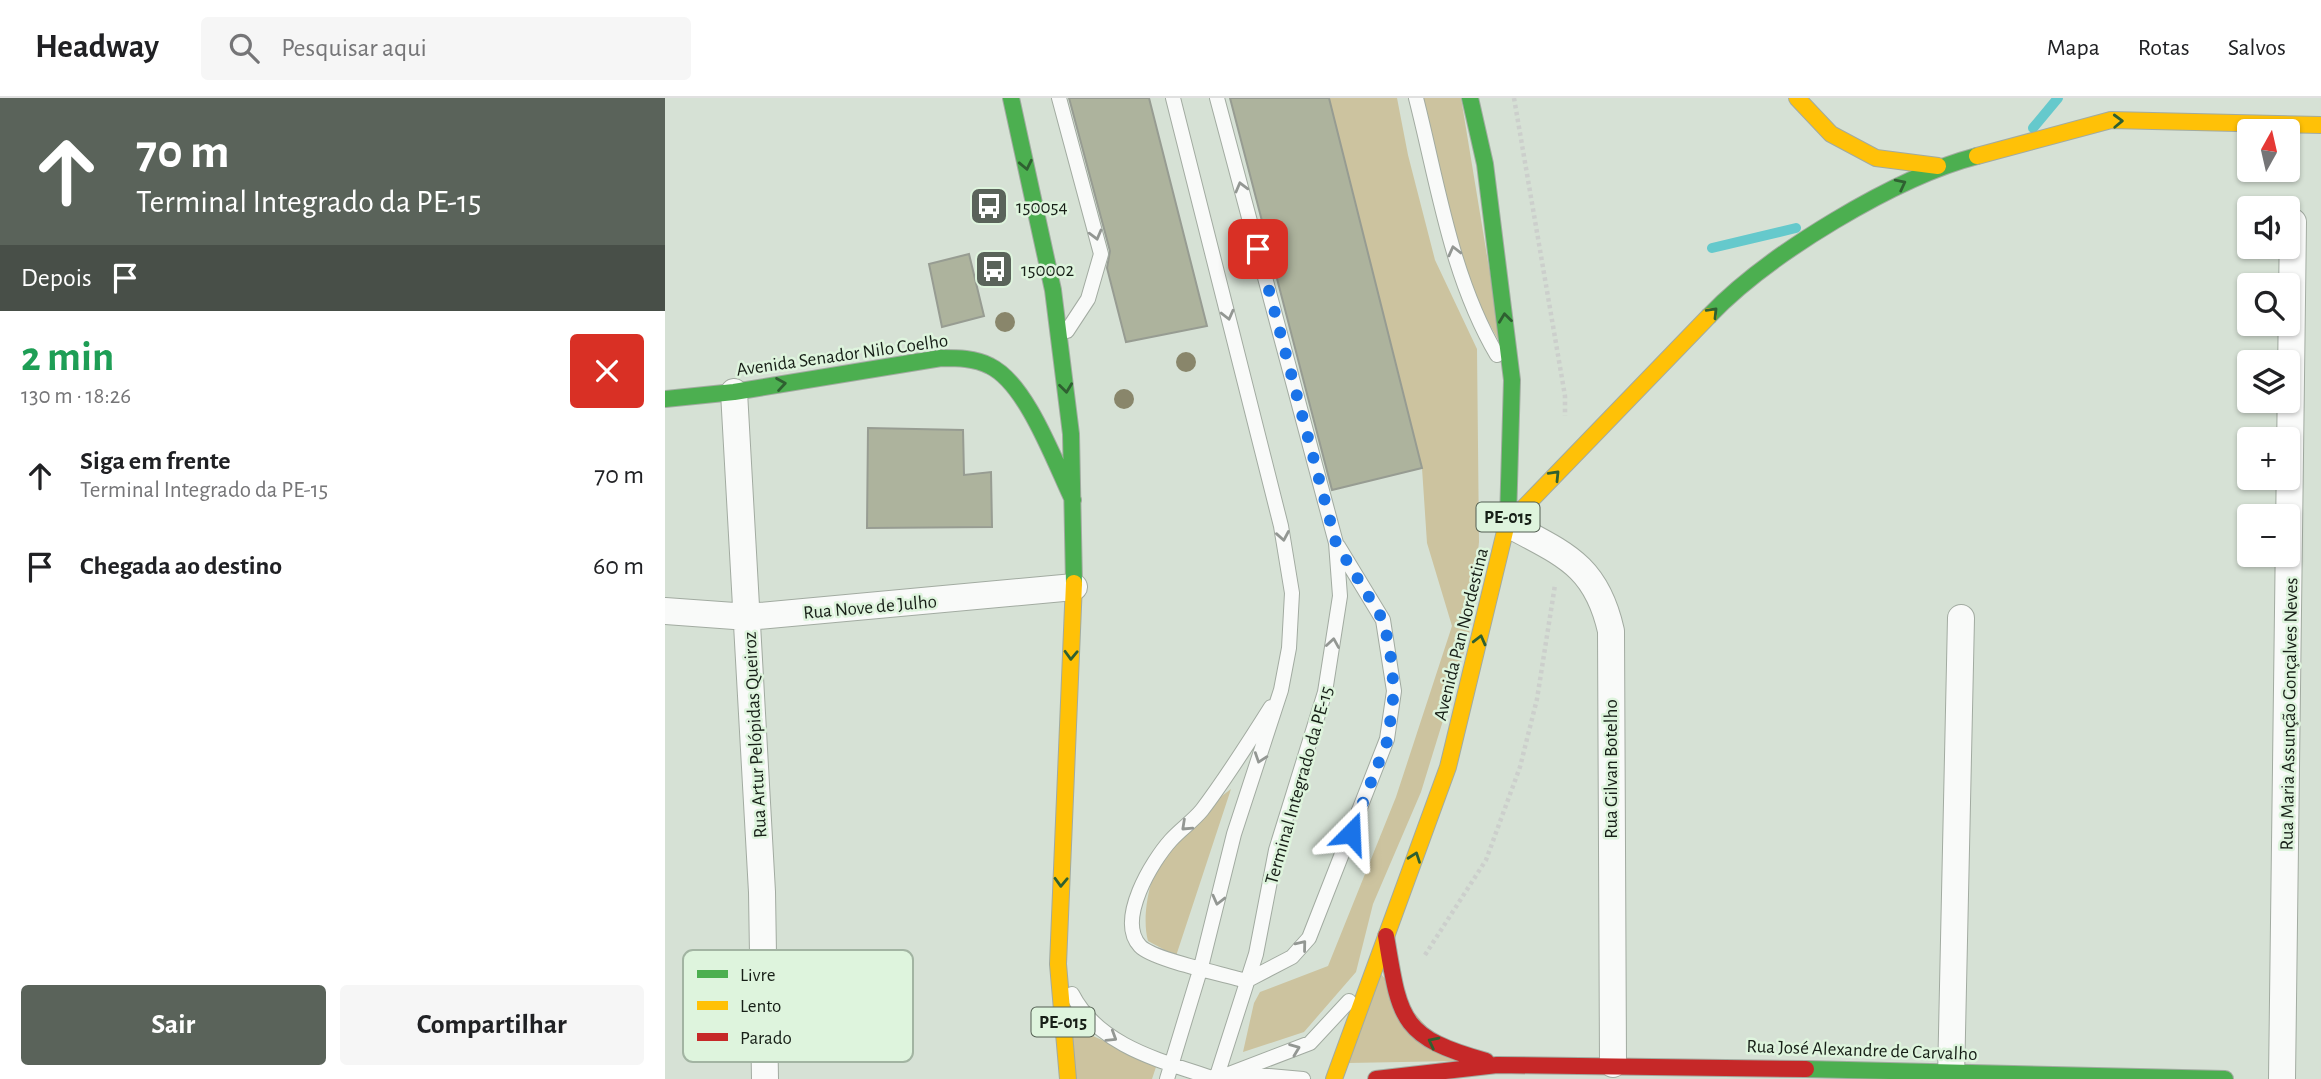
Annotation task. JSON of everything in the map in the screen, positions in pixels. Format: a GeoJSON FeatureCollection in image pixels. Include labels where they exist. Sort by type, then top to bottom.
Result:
{"type":"FeatureCollection","features":[{"type":"Feature","properties":{"kind":"main road","name":"PE-015"},"geometry":{"type":"LineString","coordinates":[[1011,98],[1053,290],[1071,434],[1074,587],[1058,964],[1068,1079]]}},
{"type":"Feature","properties":{"kind":"main road","name":"Avenida Pan Nordestina"},"geometry":{"type":"LineString","coordinates":[[1334,1079],[1448,767],[1508,524],[1512,380],[1485,164],[1470,98]]}},
{"type":"Feature","properties":{"kind":"main road"},"geometry":{"type":"LineString","coordinates":[[1797,98],[1831,134],[1876,158],[1938,166]]}},
{"type":"Feature","properties":{"kind":"main road"},"geometry":{"type":"LineString","coordinates":[[1508,524],[1721,303],[1788,252],[1832,223],[1938,166],[2111,120],[2321,125]]}},
{"type":"Feature","properties":{"kind":"main road","name":"Avenida Senador Nilo Coelho"},"geometry":{"type":"LineString","coordinates":[[665,399],[734,392],[941,358],[974,361],[993,368],[1013,385],[1073,500]]}},
{"type":"Feature","properties":{"kind":"main road","name":"Rua José Alexandre de Carvalho"},"geometry":{"type":"LineString","coordinates":[[1386,936],[1395,986],[1406,1018],[1418,1034],[1434,1045],[1497,1065]]}},
{"type":"Feature","properties":{"kind":"main road","name":"Rua José Alexandre de Carvalho"},"geometry":{"type":"LineString","coordinates":[[1376,1079],[1497,1065],[1613,1064],[1951,1076],[2225,1079]]}},
{"type":"Feature","properties":{"kind":"street","name":"Rua Maria Assunção Gonçalves Neves"},"geometry":{"type":"LineString","coordinates":[[2282,1079],[2293,259]]}},
{"type":"Feature","properties":{"kind":"street","name":"Rua Artur Pelópidas Queiroz"},"geometry":{"type":"LineString","coordinates":[[734,392],[763,950]]}},
{"type":"Feature","properties":{"kind":"street","name":"Rua Gilvan Botelho"},"geometry":{"type":"LineString","coordinates":[[1508,524],[1567,556],[1587,574],[1604,600],[1611,631],[1613,1064]]}},
{"type":"Feature","properties":{"kind":"street","name":"Rua Nove de Julho"},"geometry":{"type":"LineString","coordinates":[[665,611],[747,617],[1074,587]]}},
{"type":"Feature","properties":{"kind":"street"},"geometry":{"type":"LineString","coordinates":[[1951,1076],[1961,618]]}},
{"type":"Feature","properties":{"kind":"lane"},"geometry":{"type":"LineString","coordinates":[[1059,98],[1101,254],[1088,299],[1060,341]]}},
{"type":"Feature","properties":{"kind":"lane"},"geometry":{"type":"LineString","coordinates":[[1167,1079],[1201,967],[1234,834],[1281,690],[1289,648],[1292,593],[1281,527],[1173,98]]}},
{"type":"Feature","properties":{"kind":"lane","name":"Terminal Integrado da PE-15"},"geometry":{"type":"LineString","coordinates":[[1216,98],[1336,543],[1340,596],[1325,692],[1276,850],[1256,954],[1216,1079]]}},
{"type":"Feature","properties":{"kind":"lane"},"geometry":{"type":"LineString","coordinates":[[1416,98],[1458,267],[1477,320],[1512,380]]}},
{"type":"Feature","properties":{"kind":"lane"},"geometry":{"type":"LineString","coordinates":[[1281,690],[1200,813],[1171,841],[1140,889],[1136,900],[1133,935],[1141,947],[1157,958],[1201,967],[1246,981],[1293,957],[1309,938],[1388,739],[1394,691],[1383,620],[1336,543]]}},
{"type":"Feature","properties":{"kind":"lane"},"geometry":{"type":"LineString","coordinates":[[1058,964],[1078,1004],[1101,1030],[1120,1043],[1216,1079],[1310,1043],[1353,996],[1376,962]]}},
{"type":"Feature","properties":{"kind":"lane"},"geometry":{"type":"LineString","coordinates":[[1231,1073],[1303,1079]]}},
{"type":"Feature","properties":{"kind":"shaded area"},"geometry":{"type":"Polygon","coordinates":[[[1329,98],[1397,98],[1408,155],[1435,260],[1477,349],[1479,542],[1469,636],[1421,792],[1373,904],[1356,972],[1304,1032],[1243,1052],[1254,1003],[1260,992],[1328,966],[1396,797],[1452,626],[1427,543],[1422,468],[1329,98]]]}},
{"type":"Feature","properties":{"kind":"shaded area"},"geometry":{"type":"Polygon","coordinates":[[[1416,98],[1461,98],[1502,347],[1476,299],[1450,234],[1416,98]]]}},
{"type":"Feature","properties":{"kind":"shaded area"},"geometry":{"type":"Polygon","coordinates":[[[1231,789],[1176,956],[1148,941],[1147,902],[1154,873],[1173,838],[1231,789]]]}},
{"type":"Feature","properties":{"kind":"shaded area"},"geometry":{"type":"Polygon","coordinates":[[[1381,974],[1456,1061],[1348,1063],[1381,974]]]}},
{"type":"Feature","properties":{"kind":"shaded area"},"geometry":{"type":"Polygon","coordinates":[[[1068,1008],[1086,1033],[1157,1064],[1152,1079],[1068,1079],[1068,1008]]]}},
{"type":"Feature","properties":{"kind":"building"},"geometry":{"type":"Polygon","coordinates":[[[1069,98],[1149,98],[1207,326],[1126,342],[1107,268],[1110,251],[1069,98]]]}},
{"type":"Feature","properties":{"kind":"building"},"geometry":{"type":"Polygon","coordinates":[[[1230,98],[1329,98],[1422,468],[1332,490],[1230,98]]]}},
{"type":"Feature","properties":{"kind":"building"},"geometry":{"type":"Polygon","coordinates":[[[969,254],[984,316],[942,327],[929,264],[969,254]]]}},
{"type":"Feature","properties":{"kind":"building"},"geometry":{"type":"Polygon","coordinates":[[[868,428],[963,430],[964,475],[991,472],[992,527],[867,528],[868,428]]]}},
{"type":"Feature","properties":{"kind":"waterway"},"geometry":{"type":"LineString","coordinates":[[2033,128],[2058,98]]}},
{"type":"Feature","properties":{"kind":"waterway"},"geometry":{"type":"LineString","coordinates":[[1712,248],[1796,228]]}},
{"type":"Feature","properties":{"kind":"traffic: fast"},"geometry":{"type":"LineString","coordinates":[[1011,98],[1053,290],[1071,434],[1074,583]]}},
{"type":"Feature","properties":{"kind":"traffic: fast"},"geometry":{"type":"LineString","coordinates":[[1470,98],[1485,164],[1512,380],[1508,519]]}},
{"type":"Feature","properties":{"kind":"traffic: fast"},"geometry":{"type":"LineString","coordinates":[[1709,316],[1764,268],[1835,221],[1909,181],[1977,156]]}},
{"type":"Feature","properties":{"kind":"traffic: fast"},"geometry":{"type":"LineString","coordinates":[[665,399],[734,392],[941,358],[978,361],[1003,375],[1016,389],[1039,426],[1073,500]]}},
{"type":"Feature","properties":{"kind":"traffic: fast"},"geometry":{"type":"LineString","coordinates":[[1806,1069],[2225,1079]]}},
{"type":"Feature","properties":{"kind":"traffic: slow"},"geometry":{"type":"LineString","coordinates":[[1797,98],[1831,134],[1876,158],[1938,166]]}},
{"type":"Feature","properties":{"kind":"traffic: slow"},"geometry":{"type":"LineString","coordinates":[[1977,156],[2111,120],[2321,125]]}},
{"type":"Feature","properties":{"kind":"traffic: slow"},"geometry":{"type":"LineString","coordinates":[[1508,524],[1709,316]]}},
{"type":"Feature","properties":{"kind":"traffic: slow"},"geometry":{"type":"LineString","coordinates":[[1334,1079],[1448,767],[1508,519]]}},
{"type":"Feature","properties":{"kind":"traffic: slow"},"geometry":{"type":"LineString","coordinates":[[1068,1079],[1058,964],[1074,583]]}},
{"type":"Feature","properties":{"kind":"traffic: jam"},"geometry":{"type":"LineString","coordinates":[[1386,936],[1395,988],[1409,1021],[1420,1033],[1436,1043],[1486,1061]]}},
{"type":"Feature","properties":{"kind":"traffic: jam"},"geometry":{"type":"LineString","coordinates":[[1376,1079],[1497,1065],[1806,1069]]}},
{"type":"Feature","properties":{"kind":"place","name":"150054"},"geometry":{"type":"Point","coordinates":[989,206]}},
{"type":"Feature","properties":{"kind":"place","name":"150002"},"geometry":{"type":"Point","coordinates":[994,269]}},
{"type":"Feature","properties":{"kind":"route"},"geometry":{"type":"LineString","coordinates":[[1258,249],[1336,543],[1383,620],[1390,650],[1394,691],[1388,739],[1351,833]]}}]}
